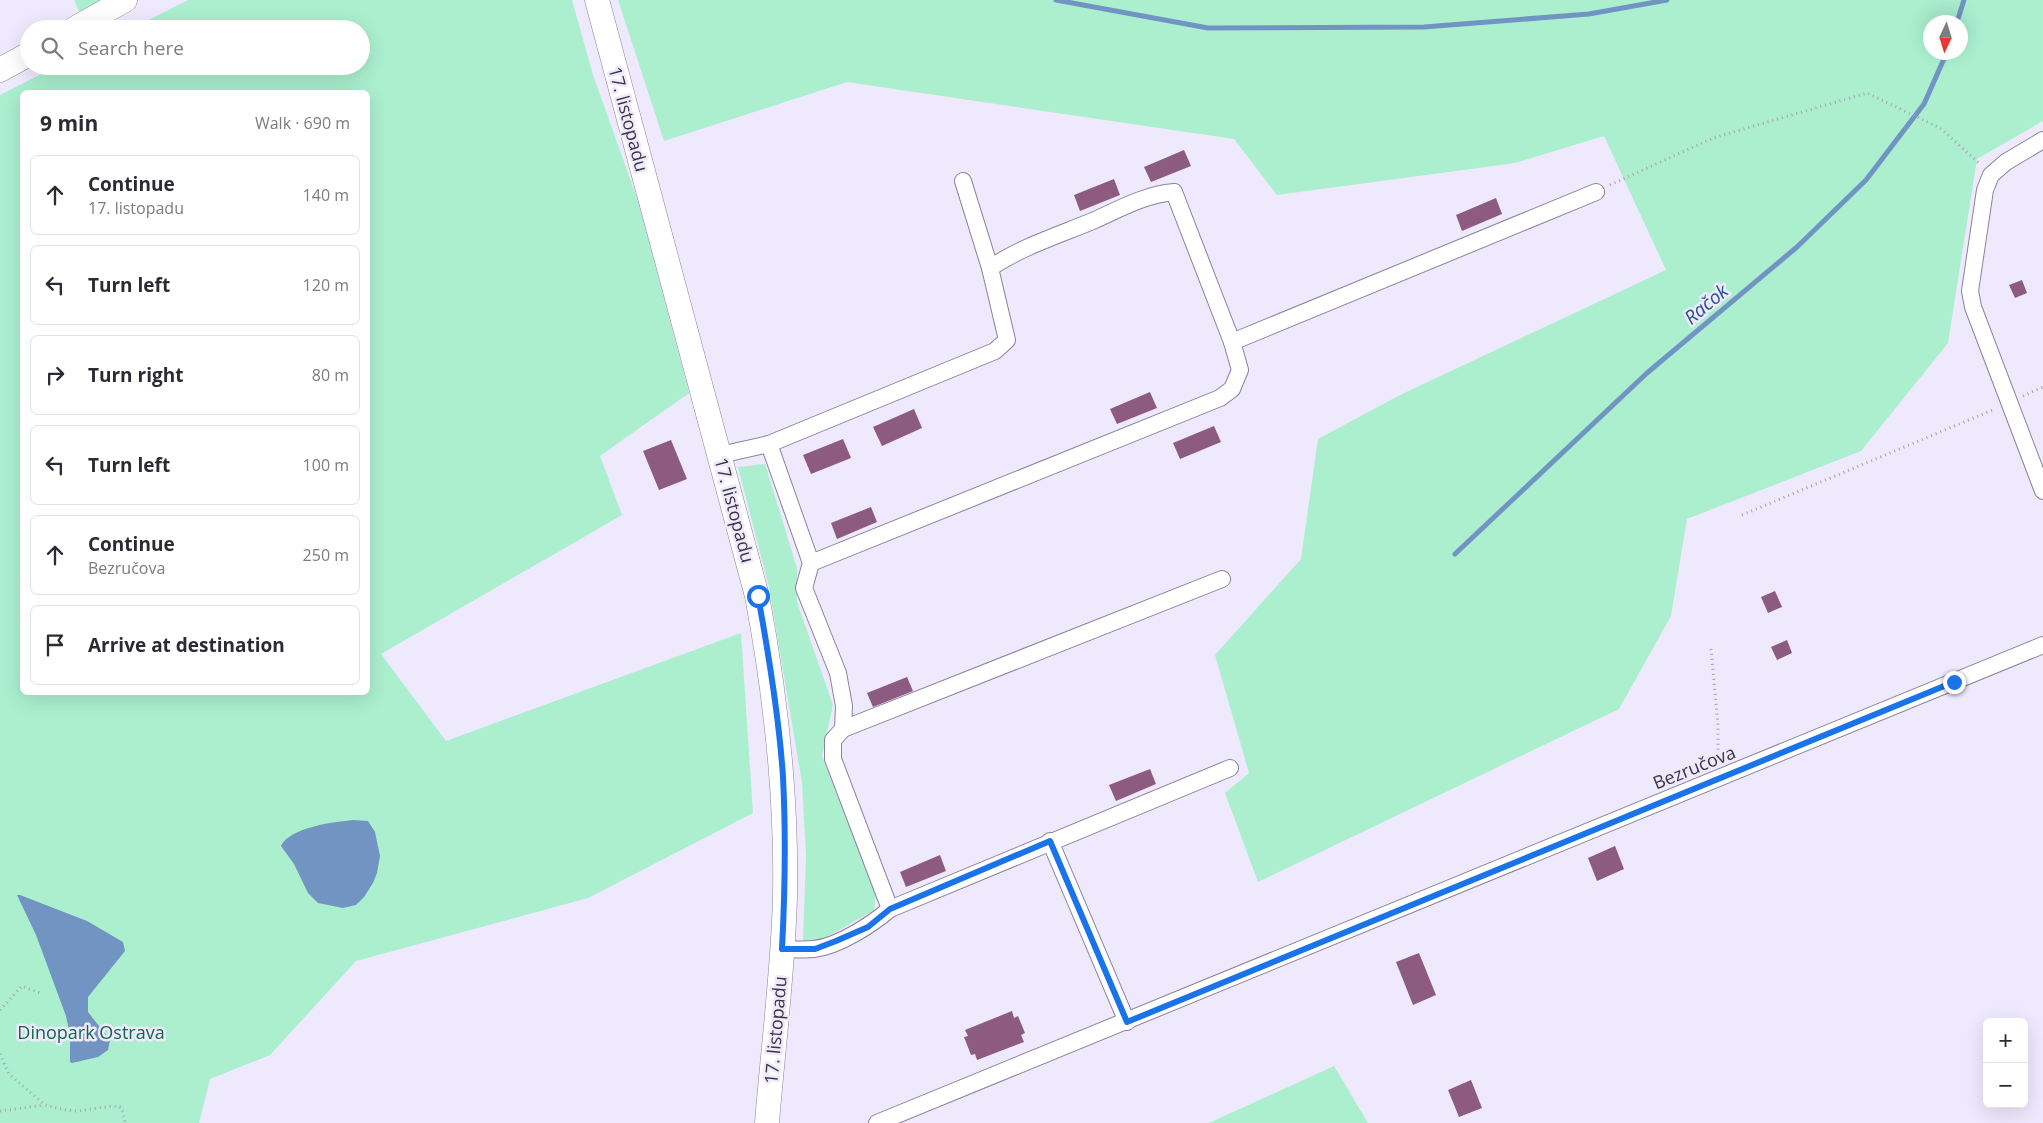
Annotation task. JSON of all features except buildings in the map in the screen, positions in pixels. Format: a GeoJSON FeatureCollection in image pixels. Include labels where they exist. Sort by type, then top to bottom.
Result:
{"type":"FeatureCollection","features":[{"type":"Feature","properties":{"kind":"main road"},"geometry":{"type":"LineString","coordinates":[[90,20],[125,0]]}},
{"type":"Feature","properties":{"kind":"main road","name":"17. listopadu"},"geometry":{"type":"LineString","coordinates":[[597,0],[758,596],[770,665],[778,721],[783,778],[785,897],[767,1123]]}},
{"type":"Feature","properties":{"kind":"main road"},"geometry":{"type":"LineString","coordinates":[[0,70],[20,59]]}},
{"type":"Feature","properties":{"kind":"street"},"geometry":{"type":"LineString","coordinates":[[2043,140],[2006,162],[1991,175],[1986,190],[1970,291],[1973,307],[2043,491]]}},
{"type":"Feature","properties":{"kind":"street"},"geometry":{"type":"LineString","coordinates":[[720,455],[769,444],[994,351],[1007,340],[990,268],[964,181]]}},
{"type":"Feature","properties":{"kind":"street"},"geometry":{"type":"LineString","coordinates":[[811,563],[1220,398],[1232,389],[1240,370],[1232,342],[1174,192],[1163,192],[1112,212],[1007,257],[990,268]]}},
{"type":"Feature","properties":{"kind":"street"},"geometry":{"type":"LineString","coordinates":[[1232,342],[1596,192]]}},
{"type":"Feature","properties":{"kind":"street"},"geometry":{"type":"LineString","coordinates":[[769,444],[811,563],[804,588],[838,673],[844,706],[843,728]]}},
{"type":"Feature","properties":{"kind":"street"},"geometry":{"type":"LineString","coordinates":[[890,909],[833,759],[833,740],[843,728],[1222,579]]}},
{"type":"Feature","properties":{"kind":"street","name":"Bezručova"},"geometry":{"type":"LineString","coordinates":[[885,1122],[2043,645]]}},
{"type":"Feature","properties":{"kind":"street"},"geometry":{"type":"LineString","coordinates":[[782,949],[815,949],[836,941],[868,927],[890,909],[1050,841],[1230,768]]}},
{"type":"Feature","properties":{"kind":"street"},"geometry":{"type":"LineString","coordinates":[[1050,841],[1127,1022]]}},
{"type":"Feature","properties":{"kind":"path"},"geometry":{"type":"LineString","coordinates":[[1596,192],[1713,138],[1867,93],[1940,128],[1991,175]]}},
{"type":"Feature","properties":{"kind":"path"},"geometry":{"type":"LineString","coordinates":[[1742,515],[2043,387]]}},
{"type":"Feature","properties":{"kind":"path"},"geometry":{"type":"LineString","coordinates":[[1711,649],[1718,725],[1719,779]]}},
{"type":"Feature","properties":{"kind":"path"},"geometry":{"type":"LineString","coordinates":[[0,1010],[22,986],[40,993]]}},
{"type":"Feature","properties":{"kind":"path"},"geometry":{"type":"LineString","coordinates":[[0,1054],[9,1074],[45,1105]]}},
{"type":"Feature","properties":{"kind":"path"},"geometry":{"type":"LineString","coordinates":[[0,1111],[45,1105],[77,1111],[114,1106],[120,1108],[123,1112],[125,1123]]}},
{"type":"Feature","properties":{"kind":"green space"},"geometry":{"type":"Polygon","coordinates":[[[74,0],[103,0],[80,13],[74,0]]]}},
{"type":"Feature","properties":{"kind":"green space","name":"Dinopark Ostrava"},"geometry":{"type":"Polygon","coordinates":[[[188,0],[572,0],[593,75],[638,201],[689,393],[600,456],[622,515],[381,654],[446,741],[741,633],[753,813],[588,898],[356,961],[270,1055],[210,1079],[199,1123],[0,1123],[0,95],[39,75],[370,75],[370,20],[149,20],[188,0]]]}},
{"type":"Feature","properties":{"kind":"green space"},"geometry":{"type":"Polygon","coordinates":[[[618,0],[2043,0],[2043,121],[1977,159],[1948,343],[1861,451],[1687,519],[1671,616],[1619,709],[1258,882],[1225,793],[1249,773],[1215,655],[1301,559],[1318,439],[1400,395],[1666,270],[1604,136],[1515,163],[1277,195],[1234,139],[847,82],[664,141],[618,0]]]}},
{"type":"Feature","properties":{"kind":"green space"},"geometry":{"type":"Polygon","coordinates":[[[765,464],[797,568],[797,602],[833,705],[822,756],[876,896],[874,910],[820,941],[803,941],[806,855],[802,783],[769,587],[738,467],[765,464]]]}},
{"type":"Feature","properties":{"kind":"green space"},"geometry":{"type":"Polygon","coordinates":[[[1334,1066],[1368,1123],[1209,1123],[1334,1066]]]}},
{"type":"Feature","properties":{"kind":"water"},"geometry":{"type":"Polygon","coordinates":[[[353,820],[368,821],[375,832],[380,856],[373,883],[356,905],[343,908],[318,903],[308,893],[294,864],[281,846],[293,834],[303,830],[324,824],[353,820]]]}},
{"type":"Feature","properties":{"kind":"water"},"geometry":{"type":"Polygon","coordinates":[[[17,895],[87,921],[123,942],[125,951],[88,997],[88,1012],[110,1040],[108,1050],[98,1057],[70,1062],[70,1035],[66,1016],[36,935],[17,895]]]}},
{"type":"Feature","properties":{"kind":"waterway"},"geometry":{"type":"LineString","coordinates":[[1056,0],[1208,28],[1424,27],[1589,14],[1667,0]]}},
{"type":"Feature","properties":{"kind":"waterway","name":"Račok"},"geometry":{"type":"LineString","coordinates":[[1959,15],[1964,0]]}},
{"type":"Feature","properties":{"kind":"waterway","name":"Račok"},"geometry":{"type":"LineString","coordinates":[[1455,554],[1647,373],[1797,247],[1866,180],[1924,104],[1943,60]]}},
{"type":"Feature","properties":{"kind":"route"},"geometry":{"type":"LineString","coordinates":[[758,596],[779,730],[783,778],[785,897],[782,949],[815,949],[836,941],[868,927],[890,909],[1050,841],[1127,1022],[1954,682]]}}]}
